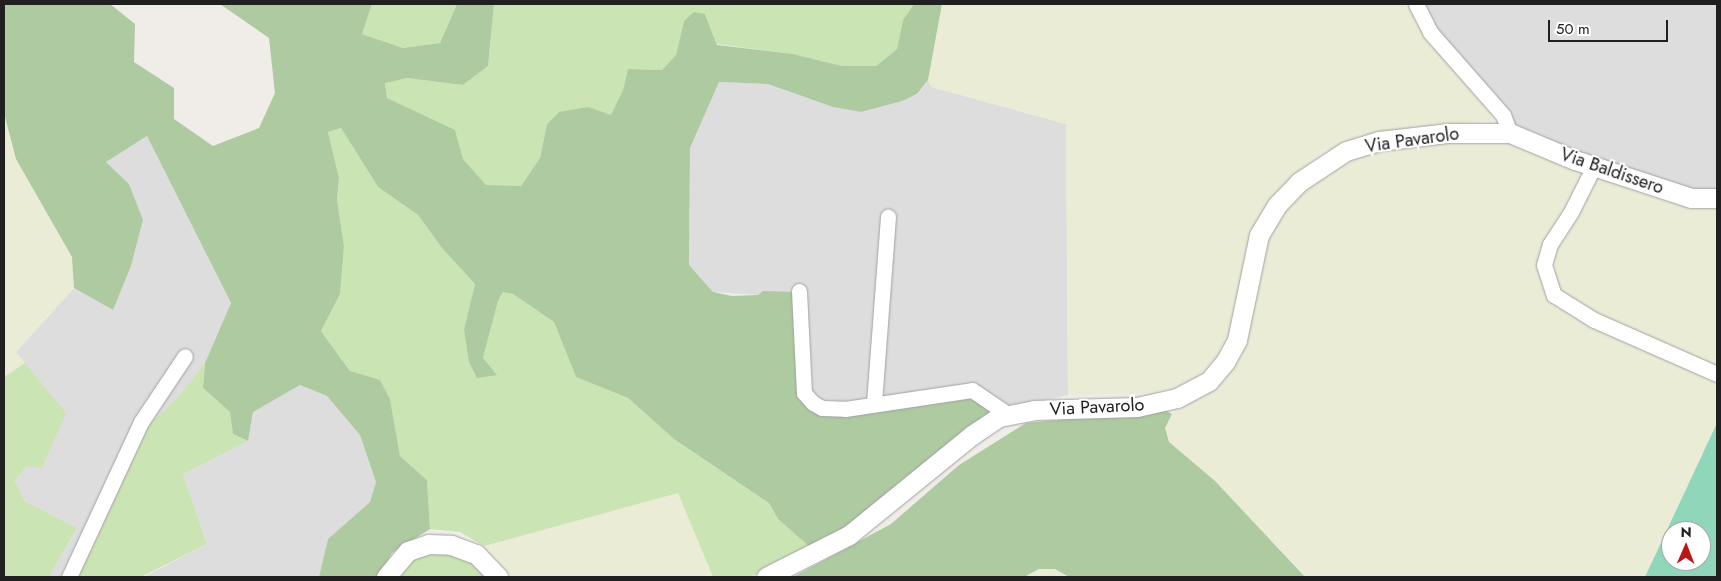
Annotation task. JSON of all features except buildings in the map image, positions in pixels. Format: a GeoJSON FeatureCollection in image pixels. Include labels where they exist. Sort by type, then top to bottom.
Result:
{"type":"FeatureCollection","features":[{"type":"Feature","properties":{"kind":"street"},"geometry":{"type":"LineString","coordinates":[[1416,4],[1430,32],[1503,115],[1510,133]]}},
{"type":"Feature","properties":{"kind":"street","name":"Via Pavarolo"},"geometry":{"type":"LineString","coordinates":[[766,577],[849,535],[972,435],[999,417],[1034,410],[1137,407],[1177,398],[1209,381],[1225,362],[1237,340],[1259,235],[1277,205],[1298,182],[1346,151],[1379,141],[1447,133],[1510,133]]}},
{"type":"Feature","properties":{"kind":"street","name":"Via Baldissero"},"geometry":{"type":"LineString","coordinates":[[1510,133],[1594,166],[1691,198],[1717,198]]}},
{"type":"Feature","properties":{"kind":"street"},"geometry":{"type":"LineString","coordinates":[[1594,166],[1571,212],[1550,244],[1544,265],[1554,295],[1594,320],[1717,374]]}},
{"type":"Feature","properties":{"kind":"street"},"geometry":{"type":"LineString","coordinates":[[874,403],[878,384],[888,217]]}},
{"type":"Feature","properties":{"kind":"street"},"geometry":{"type":"LineString","coordinates":[[799,291],[804,393],[822,408],[845,409],[874,403],[972,390],[1009,415]]}},
{"type":"Feature","properties":{"kind":"street"},"geometry":{"type":"LineString","coordinates":[[69,577],[141,422],[186,356]]}},
{"type":"Feature","properties":{"kind":"street"},"geometry":{"type":"LineString","coordinates":[[386,577],[408,551],[428,544],[451,544],[476,554],[498,577]]}},
{"type":"Feature","properties":{"kind":"shaded area"},"geometry":{"type":"Polygon","coordinates":[[[1423,4],[1717,4],[1717,193],[1691,193],[1576,155],[1513,125],[1435,29],[1423,4]]]}},
{"type":"Feature","properties":{"kind":"shaded area"},"geometry":{"type":"Polygon","coordinates":[[[928,80],[932,87],[1066,124],[1068,395],[996,412],[818,412],[758,295],[713,292],[689,265],[690,148],[719,82],[768,84],[833,107],[861,112],[917,95],[928,80]]]}},
{"type":"Feature","properties":{"kind":"shaded area"},"geometry":{"type":"Polygon","coordinates":[[[147,136],[231,303],[205,363],[176,399],[72,577],[49,577],[77,528],[25,501],[15,481],[27,466],[16,352],[74,288],[113,310],[131,266],[143,220],[129,184],[106,162],[147,136]]]}},
{"type":"Feature","properties":{"kind":"shaded area"},"geometry":{"type":"Polygon","coordinates":[[[300,385],[327,396],[360,435],[376,482],[370,502],[328,539],[319,577],[144,577],[207,544],[183,474],[248,441],[253,412],[300,385]]]}},
{"type":"Feature","properties":{"kind":"green space"},"geometry":{"type":"Polygon","coordinates":[[[4,4],[110,4],[135,24],[134,62],[174,88],[174,119],[213,146],[259,128],[275,93],[269,38],[220,4],[372,4],[362,34],[403,48],[440,43],[457,4],[494,4],[488,66],[463,85],[407,78],[385,83],[387,98],[455,130],[463,159],[486,185],[521,186],[540,158],[547,124],[559,112],[588,107],[611,115],[623,90],[628,69],[662,70],[676,55],[684,21],[694,12],[705,14],[717,45],[793,54],[842,66],[876,66],[897,49],[903,20],[914,4],[942,4],[928,80],[917,94],[902,101],[861,112],[833,107],[768,84],[719,82],[690,148],[689,265],[713,292],[732,296],[758,295],[763,291],[794,292],[809,406],[971,394],[996,412],[849,528],[811,548],[778,519],[769,503],[674,439],[628,398],[576,377],[554,322],[513,294],[503,292],[498,301],[483,358],[497,375],[477,378],[469,362],[464,329],[475,284],[442,248],[418,215],[378,187],[341,128],[328,132],[339,178],[337,200],[344,246],[340,294],[321,331],[350,371],[380,380],[390,399],[400,456],[427,480],[430,529],[392,553],[378,577],[319,577],[328,539],[370,502],[376,482],[360,435],[327,396],[300,385],[253,412],[248,441],[233,434],[230,412],[203,388],[205,363],[231,303],[147,136],[106,162],[129,184],[143,220],[131,266],[113,310],[74,288],[72,257],[16,159],[4,113],[4,4]]]}},
{"type":"Feature","properties":{"kind":"green space"},"geometry":{"type":"Polygon","coordinates":[[[372,4],[457,4],[440,43],[403,48],[362,34],[372,4]]]}},
{"type":"Feature","properties":{"kind":"green space"},"geometry":{"type":"Polygon","coordinates":[[[494,4],[914,4],[903,20],[897,49],[876,66],[842,66],[793,54],[717,44],[705,14],[684,21],[676,55],[662,70],[628,69],[623,90],[611,116],[559,112],[547,124],[540,158],[521,186],[486,186],[463,159],[455,131],[387,98],[385,82],[407,78],[463,85],[488,66],[494,4]]]}},
{"type":"Feature","properties":{"kind":"green space"},"geometry":{"type":"Polygon","coordinates":[[[942,4],[1410,4],[1492,112],[1491,120],[1362,135],[1323,152],[1281,187],[1259,218],[1246,248],[1232,331],[1215,360],[1194,380],[1155,393],[1068,395],[1066,124],[931,87],[928,81],[942,4]]]}},
{"type":"Feature","properties":{"kind":"green space"},"geometry":{"type":"Polygon","coordinates":[[[4,113],[16,159],[72,257],[74,288],[16,352],[25,363],[4,377],[4,113]]]}},
{"type":"Feature","properties":{"kind":"green space"},"geometry":{"type":"Polygon","coordinates":[[[341,128],[378,187],[418,215],[442,248],[475,284],[464,329],[483,358],[498,301],[503,292],[513,294],[554,322],[576,377],[628,398],[674,439],[769,503],[778,519],[811,548],[750,577],[713,577],[678,493],[484,546],[460,532],[430,529],[427,480],[400,456],[390,399],[380,380],[351,372],[321,331],[340,294],[344,246],[337,200],[339,178],[328,132],[341,128]]]}},
{"type":"Feature","properties":{"kind":"green space"},"geometry":{"type":"Polygon","coordinates":[[[1483,138],[1514,141],[1580,168],[1585,178],[1545,251],[1555,300],[1717,379],[1717,423],[1671,521],[1661,521],[1661,543],[1645,577],[1305,577],[1215,481],[1169,442],[1165,428],[1172,414],[1213,390],[1242,356],[1264,242],[1298,190],[1328,167],[1383,147],[1483,138]]]}},
{"type":"Feature","properties":{"kind":"green space"},"geometry":{"type":"Polygon","coordinates":[[[1594,172],[1717,203],[1717,372],[1556,293],[1554,250],[1594,172]]]}},
{"type":"Feature","properties":{"kind":"green space"},"geometry":{"type":"Polygon","coordinates":[[[25,363],[66,413],[42,468],[27,466],[15,481],[25,501],[77,528],[49,577],[4,577],[4,377],[25,363]]]}},
{"type":"Feature","properties":{"kind":"green space"},"geometry":{"type":"Polygon","coordinates":[[[205,363],[203,388],[230,412],[233,434],[248,441],[183,474],[207,544],[141,577],[72,577],[139,435],[176,399],[205,363]]]}},
{"type":"Feature","properties":{"kind":"green space"},"geometry":{"type":"Polygon","coordinates":[[[1163,409],[1172,414],[1165,428],[1169,442],[1215,481],[1305,577],[1069,577],[1055,569],[1039,569],[1024,577],[793,577],[891,524],[959,465],[1026,423],[1163,409]]]}},
{"type":"Feature","properties":{"kind":"green space"},"geometry":{"type":"Polygon","coordinates":[[[1717,423],[1717,577],[1645,577],[1661,543],[1661,571],[1711,571],[1711,521],[1671,521],[1717,423]]]}},
{"type":"Feature","properties":{"kind":"green space"},"geometry":{"type":"Polygon","coordinates":[[[678,493],[713,577],[507,577],[484,546],[678,493]]]}},
{"type":"Feature","properties":{"kind":"green space"},"geometry":{"type":"Polygon","coordinates":[[[429,549],[473,558],[491,577],[392,577],[396,571],[429,549]]]}},
{"type":"Feature","properties":{"kind":"green space"},"geometry":{"type":"Polygon","coordinates":[[[1039,569],[1055,569],[1069,577],[1024,577],[1039,569]]]}}]}
